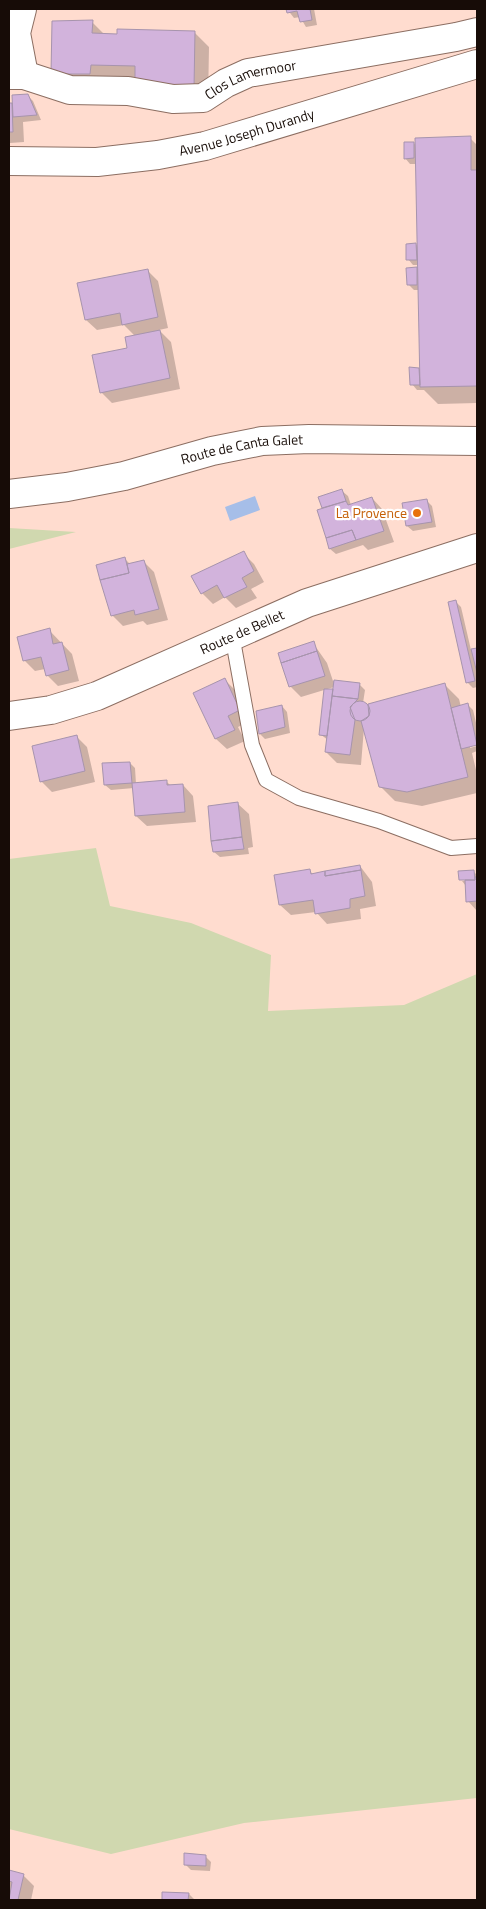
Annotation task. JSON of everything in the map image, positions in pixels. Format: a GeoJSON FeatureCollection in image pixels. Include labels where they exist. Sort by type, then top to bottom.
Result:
{"type":"FeatureCollection","features":[{"type":"Feature","properties":{"kind":"street","name":"Clos Lamermoor"},"geometry":{"type":"LineString","coordinates":[[22,9],[16,33],[16,75],[70,90],[128,91],[173,98],[203,98],[226,83],[248,73],[477,32]]}},
{"type":"Feature","properties":{"kind":"street","name":"Avenue Joseph Durandy"},"geometry":{"type":"LineString","coordinates":[[9,162],[97,162],[158,155],[205,146],[477,64]]}},
{"type":"Feature","properties":{"kind":"street","name":"Route de Canta Galet"},"geometry":{"type":"LineString","coordinates":[[9,494],[67,487],[124,476],[212,451],[262,441],[309,439],[477,441]]}},
{"type":"Feature","properties":{"kind":"street","name":"Route de Bellet"},"geometry":{"type":"LineString","coordinates":[[9,716],[51,710],[97,696],[307,603],[477,548]]}},
{"type":"Feature","properties":{"kind":"lane"},"geometry":{"type":"LineString","coordinates":[[232,635],[252,745],[266,780],[299,798],[379,822],[451,848],[477,846]]}},
{"type":"Feature","properties":{"kind":"green space"},"geometry":{"type":"Polygon","coordinates":[[[9,528],[76,532],[9,549],[9,528]]]}},
{"type":"Feature","properties":{"kind":"green space"},"geometry":{"type":"Polygon","coordinates":[[[96,848],[110,906],[191,923],[271,955],[268,1011],[404,1005],[477,974],[477,1798],[244,1823],[111,1854],[9,1829],[9,859],[96,848]]]}},
{"type":"Feature","properties":{"kind":"water"},"geometry":{"type":"Polygon","coordinates":[[[255,496],[260,510],[230,521],[225,507],[255,496]]]}},
{"type":"Feature","properties":{"kind":"building"},"geometry":{"type":"Polygon","coordinates":[[[286,9],[310,9],[312,20],[300,22],[297,11],[287,13],[286,9]]]}},
{"type":"Feature","properties":{"kind":"building"},"geometry":{"type":"Polygon","coordinates":[[[93,20],[92,33],[117,34],[117,29],[195,31],[194,88],[135,87],[135,66],[91,65],[90,74],[51,74],[52,21],[93,20]]]}},
{"type":"Feature","properties":{"kind":"building"},"geometry":{"type":"Polygon","coordinates":[[[28,94],[37,115],[13,117],[12,95],[28,94]]]}},
{"type":"Feature","properties":{"kind":"building"},"geometry":{"type":"Polygon","coordinates":[[[9,103],[12,103],[13,132],[9,132],[9,103]]]}},
{"type":"Feature","properties":{"kind":"building"},"geometry":{"type":"Polygon","coordinates":[[[471,136],[471,170],[477,170],[477,386],[420,387],[415,138],[471,136]]]}},
{"type":"Feature","properties":{"kind":"building"},"geometry":{"type":"Polygon","coordinates":[[[404,142],[414,142],[414,158],[404,159],[404,142]]]}},
{"type":"Feature","properties":{"kind":"building"},"geometry":{"type":"Polygon","coordinates":[[[416,243],[417,260],[406,260],[406,244],[416,243]]]}},
{"type":"Feature","properties":{"kind":"building"},"geometry":{"type":"Polygon","coordinates":[[[417,267],[417,285],[407,285],[406,268],[417,267]]]}},
{"type":"Feature","properties":{"kind":"building"},"geometry":{"type":"Polygon","coordinates":[[[148,269],[158,317],[122,325],[120,313],[85,320],[77,283],[148,269]]]}},
{"type":"Feature","properties":{"kind":"building"},"geometry":{"type":"Polygon","coordinates":[[[160,330],[170,378],[100,393],[92,355],[127,348],[125,337],[160,330]]]}},
{"type":"Feature","properties":{"kind":"building"},"geometry":{"type":"Polygon","coordinates":[[[409,367],[419,368],[420,385],[410,385],[409,367]]]}},
{"type":"Feature","properties":{"kind":"building"},"geometry":{"type":"Polygon","coordinates":[[[342,489],[346,501],[322,508],[318,497],[342,489]]]}},
{"type":"Feature","properties":{"kind":"building"},"geometry":{"type":"Polygon","coordinates":[[[372,497],[384,531],[356,540],[352,530],[326,538],[317,510],[346,501],[348,505],[372,497]]]}},
{"type":"Feature","properties":{"kind":"building","name":"La Provence"},"geometry":{"type":"Polygon","coordinates":[[[427,499],[432,522],[406,526],[402,503],[427,499]]]}},
{"type":"Feature","properties":{"kind":"building"},"geometry":{"type":"Polygon","coordinates":[[[352,530],[356,540],[329,549],[326,538],[352,530]]]}},
{"type":"Feature","properties":{"kind":"building"},"geometry":{"type":"Polygon","coordinates":[[[244,551],[254,571],[242,578],[247,587],[224,598],[217,585],[201,594],[191,576],[244,551]]]}},
{"type":"Feature","properties":{"kind":"building"},"geometry":{"type":"Polygon","coordinates":[[[125,557],[129,573],[100,580],[96,565],[125,557]]]}},
{"type":"Feature","properties":{"kind":"building"},"geometry":{"type":"Polygon","coordinates":[[[144,560],[159,609],[135,615],[134,610],[111,616],[100,580],[129,573],[127,564],[144,560]]]}},
{"type":"Feature","properties":{"kind":"building"},"geometry":{"type":"Polygon","coordinates":[[[456,600],[475,681],[466,683],[448,602],[456,600]]]}},
{"type":"Feature","properties":{"kind":"building"},"geometry":{"type":"Polygon","coordinates":[[[50,628],[53,644],[62,642],[69,670],[46,676],[41,657],[23,661],[17,637],[50,628]]]}},
{"type":"Feature","properties":{"kind":"building"},"geometry":{"type":"Polygon","coordinates":[[[314,641],[317,651],[281,663],[278,653],[314,641]]]}},
{"type":"Feature","properties":{"kind":"building"},"geometry":{"type":"Polygon","coordinates":[[[477,648],[477,673],[471,649],[477,648]]]}},
{"type":"Feature","properties":{"kind":"building"},"geometry":{"type":"Polygon","coordinates":[[[317,651],[325,676],[289,687],[281,663],[317,651]]]}},
{"type":"Feature","properties":{"kind":"building"},"geometry":{"type":"Polygon","coordinates":[[[225,678],[240,710],[228,716],[235,730],[215,739],[193,693],[225,678]]]}},
{"type":"Feature","properties":{"kind":"building"},"geometry":{"type":"Polygon","coordinates":[[[334,680],[360,683],[358,699],[332,696],[334,680]]]}},
{"type":"Feature","properties":{"kind":"building"},"geometry":{"type":"Polygon","coordinates":[[[445,683],[468,777],[407,792],[379,787],[361,721],[369,716],[368,704],[445,683]]]}},
{"type":"Feature","properties":{"kind":"building"},"geometry":{"type":"Polygon","coordinates":[[[324,689],[333,689],[327,736],[319,735],[324,689]]]}},
{"type":"Feature","properties":{"kind":"building"},"geometry":{"type":"Polygon","coordinates":[[[332,696],[358,699],[350,707],[355,720],[350,755],[325,752],[332,696]]]}},
{"type":"Feature","properties":{"kind":"building"},"geometry":{"type":"Polygon","coordinates":[[[360,701],[367,704],[370,711],[367,718],[360,721],[353,718],[350,711],[353,704],[360,701]]]}},
{"type":"Feature","properties":{"kind":"building"},"geometry":{"type":"Polygon","coordinates":[[[468,703],[477,745],[461,749],[451,708],[468,703]]]}},
{"type":"Feature","properties":{"kind":"building"},"geometry":{"type":"Polygon","coordinates":[[[282,705],[285,727],[259,734],[256,711],[282,705]]]}},
{"type":"Feature","properties":{"kind":"building"},"geometry":{"type":"Polygon","coordinates":[[[77,735],[85,771],[40,782],[32,746],[77,735]]]}},
{"type":"Feature","properties":{"kind":"building"},"geometry":{"type":"Polygon","coordinates":[[[130,762],[132,783],[104,785],[102,763],[130,762]]]}},
{"type":"Feature","properties":{"kind":"building"},"geometry":{"type":"Polygon","coordinates":[[[167,780],[167,785],[183,784],[185,812],[135,816],[132,783],[167,780]]]}},
{"type":"Feature","properties":{"kind":"building"},"geometry":{"type":"Polygon","coordinates":[[[238,802],[242,837],[211,841],[208,806],[238,802]]]}},
{"type":"Feature","properties":{"kind":"building"},"geometry":{"type":"Polygon","coordinates":[[[242,837],[244,849],[213,852],[211,841],[242,837]]]}},
{"type":"Feature","properties":{"kind":"building"},"geometry":{"type":"Polygon","coordinates":[[[360,865],[361,870],[325,876],[325,871],[360,865]]]}},
{"type":"Feature","properties":{"kind":"building"},"geometry":{"type":"Polygon","coordinates":[[[310,869],[311,874],[325,871],[325,876],[361,870],[365,896],[350,899],[350,908],[315,914],[313,900],[279,905],[274,875],[310,869]]]}},
{"type":"Feature","properties":{"kind":"building"},"geometry":{"type":"Polygon","coordinates":[[[474,870],[475,880],[459,880],[458,871],[474,870]]]}},
{"type":"Feature","properties":{"kind":"building"},"geometry":{"type":"Polygon","coordinates":[[[475,877],[477,877],[477,901],[466,902],[465,880],[475,880],[475,877]]]}},
{"type":"Feature","properties":{"kind":"building"},"geometry":{"type":"Polygon","coordinates":[[[184,1853],[206,1855],[206,1866],[184,1865],[184,1853]]]}},
{"type":"Feature","properties":{"kind":"building"},"geometry":{"type":"Polygon","coordinates":[[[9,1870],[24,1874],[18,1900],[9,1900],[12,1882],[9,1881],[9,1870]]]}},
{"type":"Feature","properties":{"kind":"building"},"geometry":{"type":"Polygon","coordinates":[[[162,1892],[189,1893],[188,1900],[162,1900],[162,1892]]]}},
{"type":"Feature","properties":{"kind":"place","name":"La Provence"},"geometry":{"type":"Point","coordinates":[417,513]}}]}
